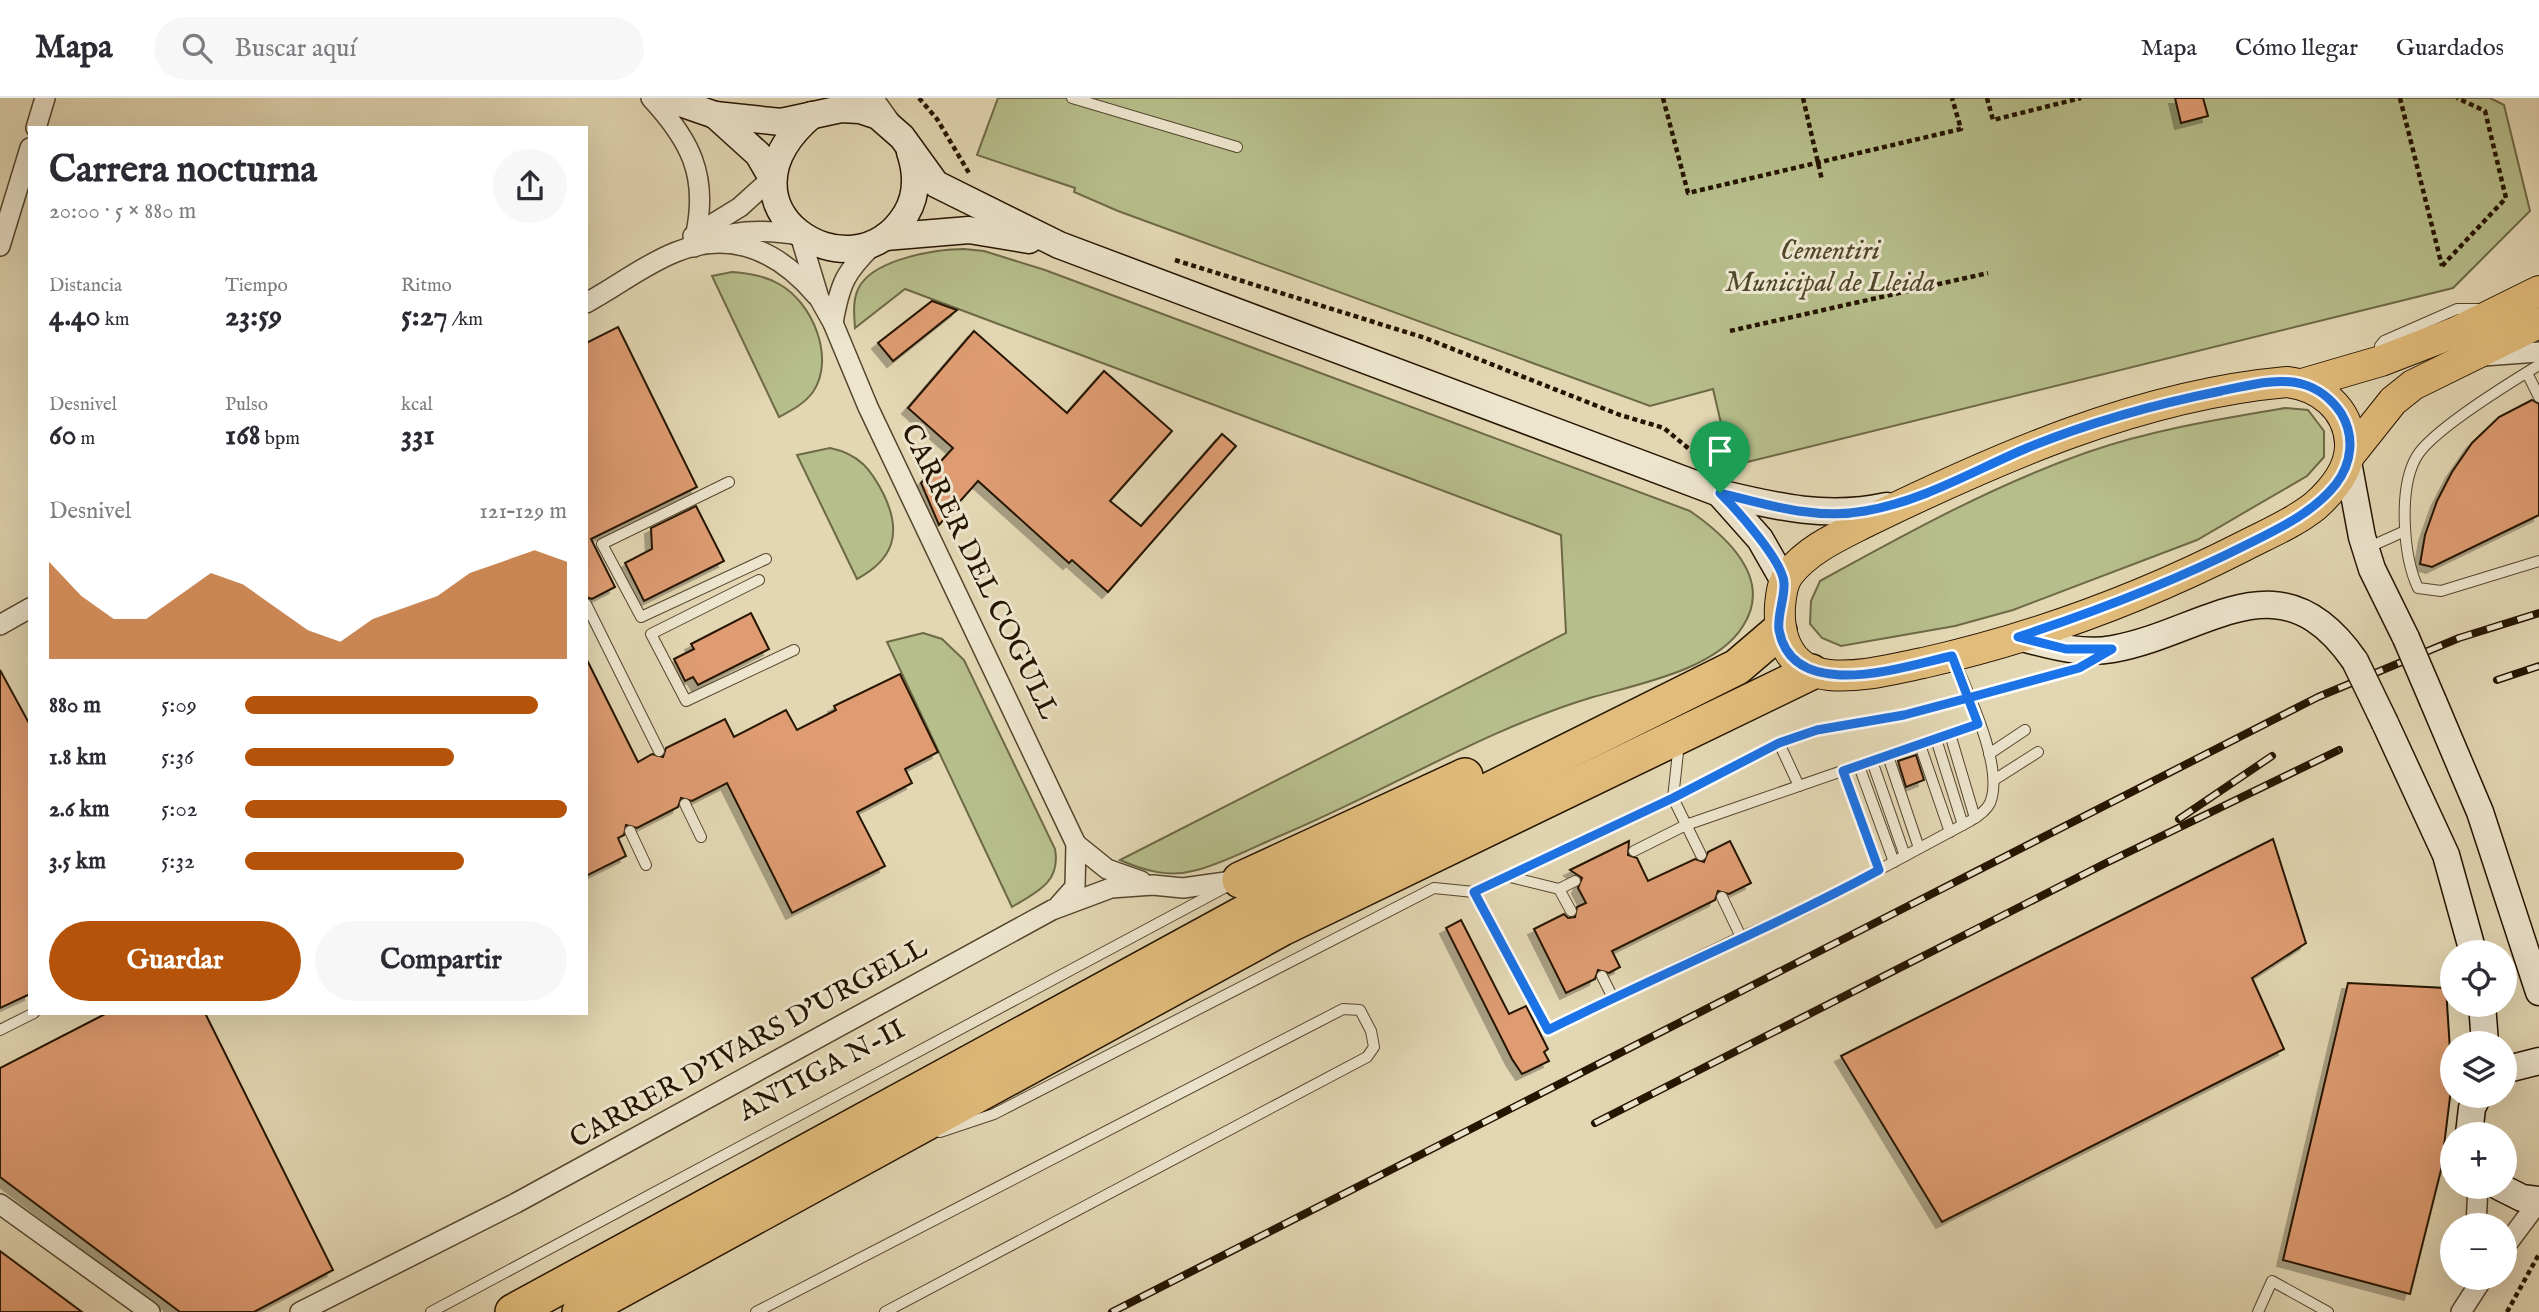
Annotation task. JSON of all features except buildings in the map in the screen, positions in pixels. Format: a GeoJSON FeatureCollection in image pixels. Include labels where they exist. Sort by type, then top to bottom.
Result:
{"type":"FeatureCollection","features":[{"type":"Feature","properties":{"kind":"highway"},"geometry":{"type":"LineString","coordinates":[[513,1312],[1261,904],[1737,667],[1779,631]]}},
{"type":"Feature","properties":{"kind":"highway"},"geometry":{"type":"LineString","coordinates":[[580,1312],[1282,928],[1811,672]]}},
{"type":"Feature","properties":{"kind":"highway"},"geometry":{"type":"LineString","coordinates":[[1240,880],[1526,748],[1684,692]]}},
{"type":"Feature","properties":{"kind":"main road"},"geometry":{"type":"LineString","coordinates":[[2539,291],[2381,361],[2302,384],[2247,386],[2133,413],[2031,447],[1910,501],[1838,536],[1807,557],[1784,581],[1779,631],[1790,653],[1811,672],[1852,676],[1952,656],[2098,611],[2285,526],[2313,507],[2337,484],[2349,459],[2393,401],[2413,385],[2539,323]]}},
{"type":"Feature","properties":{"kind":"main road"},"geometry":{"type":"LineString","coordinates":[[2302,384],[2323,394],[2339,411],[2350,438],[2349,459]]}},
{"type":"Feature","properties":{"kind":"street"},"geometry":{"type":"LineString","coordinates":[[37,126],[45,98]]}},
{"type":"Feature","properties":{"kind":"street"},"geometry":{"type":"LineString","coordinates":[[650,98],[675,124],[690,149],[701,199],[689,244]]}},
{"type":"Feature","properties":{"kind":"street"},"geometry":{"type":"LineString","coordinates":[[666,98],[715,115],[781,122],[817,107],[860,110],[878,116],[901,137],[915,167],[913,196],[900,223],[849,268],[837,299],[834,323]]}},
{"type":"Feature","properties":{"kind":"street"},"geometry":{"type":"LineString","coordinates":[[873,98],[936,184],[1059,245],[1579,443],[1720,493],[1783,508],[1829,513],[1862,512],[1910,501]]}},
{"type":"Feature","properties":{"kind":"street"},"geometry":{"type":"LineString","coordinates":[[817,107],[787,141],[774,165],[772,178],[775,195],[790,224],[800,235],[815,244],[855,248],[881,239],[921,231],[969,230],[1059,245]]}},
{"type":"Feature","properties":{"kind":"street"},"geometry":{"type":"LineString","coordinates":[[715,115],[758,154],[772,178]]}},
{"type":"Feature","properties":{"kind":"street"},"geometry":{"type":"LineString","coordinates":[[0,246],[28,155]]}},
{"type":"Feature","properties":{"kind":"street"},"geometry":{"type":"LineString","coordinates":[[588,302],[689,244],[740,207],[772,178]]}},
{"type":"Feature","properties":{"kind":"street"},"geometry":{"type":"LineString","coordinates":[[689,244],[739,231],[769,230],[800,235]]}},
{"type":"Feature","properties":{"kind":"street","name":"CARRER DEL COGULL"},"geometry":{"type":"LineString","coordinates":[[800,235],[818,298],[834,323],[864,398],[952,569],[1076,844]]}},
{"type":"Feature","properties":{"kind":"street"},"geometry":{"type":"LineString","coordinates":[[689,244],[746,246],[772,254],[800,276],[818,298]]}},
{"type":"Feature","properties":{"kind":"street"},"geometry":{"type":"LineString","coordinates":[[2471,357],[2539,352]]}},
{"type":"Feature","properties":{"kind":"street"},"geometry":{"type":"LineString","coordinates":[[2349,459],[2366,548],[2480,812],[2539,992]]}},
{"type":"Feature","properties":{"kind":"street"},"geometry":{"type":"LineString","coordinates":[[1720,493],[1760,539],[1784,581]]}},
{"type":"Feature","properties":{"kind":"street"},"geometry":{"type":"LineString","coordinates":[[2018,637],[2066,649],[2112,649],[2234,608],[2277,605],[2325,624],[2337,635],[2356,661],[2446,855],[2470,940]]}},
{"type":"Feature","properties":{"kind":"street"},"geometry":{"type":"LineString","coordinates":[[0,625],[28,609]]}},
{"type":"Feature","properties":{"kind":"street"},"geometry":{"type":"LineString","coordinates":[[1076,844],[1107,869],[1153,885]]}},
{"type":"Feature","properties":{"kind":"street"},"geometry":{"type":"LineString","coordinates":[[1052,910],[1069,897],[1074,887],[1076,844]]}},
{"type":"Feature","properties":{"kind":"street","name":"CARRER D'IVARS D'URGELL"},"geometry":{"type":"LineString","coordinates":[[299,1312],[516,1203],[1052,910],[1111,888],[1153,885],[1183,888],[1240,880]]}},
{"type":"Feature","properties":{"kind":"street"},"geometry":{"type":"LineString","coordinates":[[2517,1067],[2539,1061]]}},
{"type":"Feature","properties":{"kind":"street"},"geometry":{"type":"LineString","coordinates":[[2517,1196],[2539,1201],[2517,1231]]}},
{"type":"Feature","properties":{"kind":"street"},"geometry":{"type":"LineString","coordinates":[[0,1204],[150,1312]]}},
{"type":"Feature","properties":{"kind":"street"},"geometry":{"type":"LineString","coordinates":[[2461,1312],[2470,1290]]}},
{"type":"Feature","properties":{"kind":"lane"},"geometry":{"type":"LineString","coordinates":[[1072,98],[1237,147]]}},
{"type":"Feature","properties":{"kind":"lane"},"geometry":{"type":"LineString","coordinates":[[2539,365],[2489,396],[2418,455],[2410,474],[2405,531],[2410,570],[2418,588],[2441,592],[2539,561]]}},
{"type":"Feature","properties":{"kind":"lane"},"geometry":{"type":"LineString","coordinates":[[2527,373],[2539,397]]}},
{"type":"Feature","properties":{"kind":"lane"},"geometry":{"type":"LineString","coordinates":[[729,482],[602,544],[641,617],[766,559]]}},
{"type":"Feature","properties":{"kind":"lane"},"geometry":{"type":"LineString","coordinates":[[2366,548],[2405,531]]}},
{"type":"Feature","properties":{"kind":"lane"},"geometry":{"type":"LineString","coordinates":[[759,580],[651,634],[686,701],[794,650]]}},
{"type":"Feature","properties":{"kind":"lane"},"geometry":{"type":"LineString","coordinates":[[588,608],[659,751]]}},
{"type":"Feature","properties":{"kind":"lane"},"geometry":{"type":"LineString","coordinates":[[888,1145],[965,1126],[994,1114],[1434,888],[1474,892],[1510,877],[1779,743],[1817,730],[1904,715],[2079,668],[2112,649]]}},
{"type":"Feature","properties":{"kind":"lane"},"geometry":{"type":"LineString","coordinates":[[1474,892],[1548,1030],[1741,937],[1806,909],[1963,825],[1975,818],[1989,803],[1994,780],[1989,754],[1952,656]]}},
{"type":"Feature","properties":{"kind":"lane"},"geometry":{"type":"LineString","coordinates":[[1634,851],[1686,825],[1978,724]]}},
{"type":"Feature","properties":{"kind":"lane"},"geometry":{"type":"LineString","coordinates":[[1989,754],[2025,730]]}},
{"type":"Feature","properties":{"kind":"lane"},"geometry":{"type":"LineString","coordinates":[[1950,734],[1975,818]]}},
{"type":"Feature","properties":{"kind":"lane"},"geometry":{"type":"LineString","coordinates":[[1680,735],[1673,798],[1701,855]]}},
{"type":"Feature","properties":{"kind":"lane"},"geometry":{"type":"LineString","coordinates":[[1936,739],[1963,825]]}},
{"type":"Feature","properties":{"kind":"lane"},"geometry":{"type":"LineString","coordinates":[[1779,743],[1799,786]]}},
{"type":"Feature","properties":{"kind":"lane"},"geometry":{"type":"LineString","coordinates":[[1920,745],[1950,832]]}},
{"type":"Feature","properties":{"kind":"lane"},"geometry":{"type":"LineString","coordinates":[[1994,780],[2038,752]]}},
{"type":"Feature","properties":{"kind":"lane"},"geometry":{"type":"LineString","coordinates":[[1888,755],[1919,848]]}},
{"type":"Feature","properties":{"kind":"lane"},"geometry":{"type":"LineString","coordinates":[[1872,761],[1905,856]]}},
{"type":"Feature","properties":{"kind":"lane"},"geometry":{"type":"LineString","coordinates":[[1859,765],[1894,862]]}},
{"type":"Feature","properties":{"kind":"lane"},"geometry":{"type":"LineString","coordinates":[[1843,771],[1879,870]]}},
{"type":"Feature","properties":{"kind":"lane"},"geometry":{"type":"LineString","coordinates":[[685,804],[701,837]]}},
{"type":"Feature","properties":{"kind":"lane"},"geometry":{"type":"LineString","coordinates":[[630,831],[646,865]]}},
{"type":"Feature","properties":{"kind":"lane"},"geometry":{"type":"LineString","coordinates":[[1510,877],[1559,889],[1575,881]]}},
{"type":"Feature","properties":{"kind":"lane","name":"ANTIGA N-II"},"geometry":{"type":"LineString","coordinates":[[431,1312],[1240,880]]}},
{"type":"Feature","properties":{"kind":"lane"},"geometry":{"type":"LineString","coordinates":[[1559,889],[1571,911]]}},
{"type":"Feature","properties":{"kind":"lane"},"geometry":{"type":"LineString","coordinates":[[1722,897],[1741,937]]}},
{"type":"Feature","properties":{"kind":"lane"},"geometry":{"type":"LineString","coordinates":[[1602,976],[1613,998]]}},
{"type":"Feature","properties":{"kind":"lane"},"geometry":{"type":"LineString","coordinates":[[756,1312],[1343,1009],[1360,1010],[1371,1031],[1374,1046],[1367,1057],[886,1312]]}},
{"type":"Feature","properties":{"kind":"lane"},"geometry":{"type":"LineString","coordinates":[[0,1030],[30,1015]]}},
{"type":"Feature","properties":{"kind":"lane"},"geometry":{"type":"LineString","coordinates":[[2258,1312],[2272,1281],[2328,1312]]}},
{"type":"Feature","properties":{"kind":"path"},"geometry":{"type":"LineString","coordinates":[[919,98],[969,169],[970,179]]}},
{"type":"Feature","properties":{"kind":"path"},"geometry":{"type":"LineString","coordinates":[[1663,98],[1688,193],[1961,129],[1952,98]]}},
{"type":"Feature","properties":{"kind":"path"},"geometry":{"type":"LineString","coordinates":[[1803,98],[1822,180]]}},
{"type":"Feature","properties":{"kind":"path"},"geometry":{"type":"LineString","coordinates":[[1987,98],[1993,120],[2081,98]]}},
{"type":"Feature","properties":{"kind":"path"},"geometry":{"type":"LineString","coordinates":[[2400,98],[2442,267],[2506,198],[2485,111],[2457,98]]}},
{"type":"Feature","properties":{"kind":"path"},"geometry":{"type":"LineString","coordinates":[[1163,256],[1425,338],[1620,415],[1664,428],[1705,462]]}},
{"type":"Feature","properties":{"kind":"path"},"geometry":{"type":"LineString","coordinates":[[1730,331],[1989,272]]}},
{"type":"Feature","properties":{"kind":"path"},"geometry":{"type":"LineString","coordinates":[[2507,1312],[2539,1254]]}},
{"type":"Feature","properties":{"kind":"green space","name":"Cementiri Municipal de Lleida"},"geometry":{"type":"Polygon","coordinates":[[[998,98],[2490,98],[2504,105],[2530,211],[2453,288],[1731,466],[1713,389],[1650,406],[1118,211],[1074,192],[1075,188],[977,155],[998,98]]]}},
{"type":"Feature","properties":{"kind":"green space"},"geometry":{"type":"Polygon","coordinates":[[[964,249],[984,251],[1045,270],[1690,511],[1731,546],[1749,575],[1753,591],[1751,608],[1743,626],[1731,641],[1696,664],[1676,673],[1552,711],[1512,727],[1315,821],[1217,864],[1187,872],[1167,873],[1148,870],[1120,860],[1566,633],[1561,535],[905,289],[855,328],[856,294],[869,275],[908,257],[964,249]]]}},
{"type":"Feature","properties":{"kind":"green space"},"geometry":{"type":"Polygon","coordinates":[[[732,272],[768,279],[791,292],[810,317],[817,332],[822,363],[813,392],[798,406],[779,417],[712,276],[732,272]]]}},
{"type":"Feature","properties":{"kind":"green space"},"geometry":{"type":"Polygon","coordinates":[[[2285,408],[2308,410],[2324,431],[2324,457],[2307,476],[2197,540],[2013,610],[1955,626],[1841,646],[1822,638],[1810,624],[1811,601],[1820,581],[1918,528],[2019,479],[2136,437],[2285,408]]]}},
{"type":"Feature","properties":{"kind":"green space"},"geometry":{"type":"Polygon","coordinates":[[[830,448],[849,454],[869,470],[884,495],[893,521],[891,544],[887,554],[870,571],[857,579],[797,455],[830,448]]]}},
{"type":"Feature","properties":{"kind":"green space"},"geometry":{"type":"Polygon","coordinates":[[[923,633],[942,639],[964,660],[1055,849],[1056,860],[1051,878],[1038,891],[1012,907],[887,642],[923,633]]]}},
{"type":"Feature","properties":{"kind":"railway"},"geometry":{"type":"LineString","coordinates":[[1112,1312],[2318,697],[2459,638],[2539,613]]}},
{"type":"Feature","properties":{"kind":"railway"},"geometry":{"type":"LineString","coordinates":[[2497,680],[2539,666]]}},
{"type":"Feature","properties":{"kind":"railway"},"geometry":{"type":"LineString","coordinates":[[1595,1123],[2106,863],[2339,750]]}},
{"type":"Feature","properties":{"kind":"railway"},"geometry":{"type":"LineString","coordinates":[[2179,819],[2272,756]]}},
{"type":"Feature","properties":{"kind":"route"},"geometry":{"type":"LineString","coordinates":[[1720,493],[1760,539],[1784,581],[1779,631],[1797,662],[1811,672],[1852,676],[1952,656],[1968,698],[1904,715],[1817,730],[1779,743],[1673,798],[1474,892],[1548,1030],[1741,937],[1806,909],[1879,870],[1843,771],[1978,724],[1968,698],[2079,668],[2112,649],[2066,649],[2018,637],[2098,611],[2227,555],[2285,526],[2313,507],[2337,484],[2348,463],[2350,438],[2346,423],[2329,399],[2302,384],[2287,382],[2195,396],[2133,413],[2031,447],[1910,501],[1862,512],[1800,511],[1720,493]]}}]}
